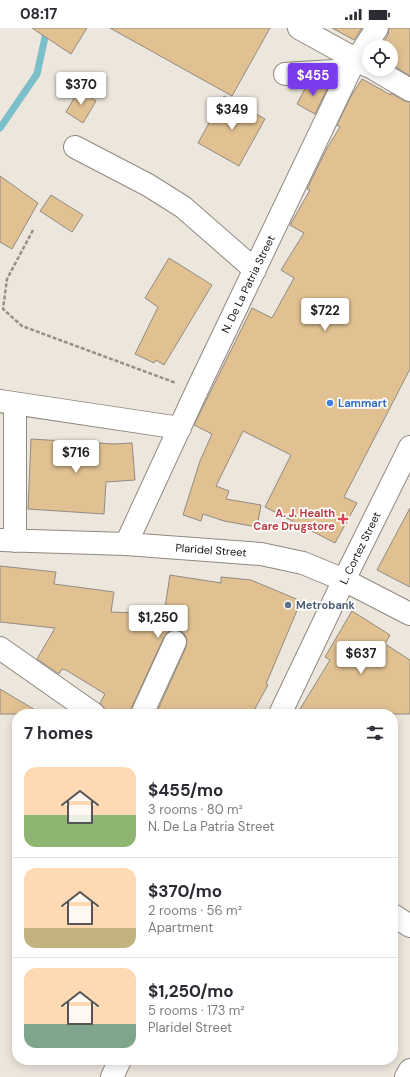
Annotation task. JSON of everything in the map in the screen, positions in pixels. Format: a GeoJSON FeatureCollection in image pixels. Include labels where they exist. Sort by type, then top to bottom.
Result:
{"type":"FeatureCollection","features":[{"type":"Feature","properties":{"kind":"street"},"geometry":{"type":"LineString","coordinates":[[299,28],[362,66]]}},
{"type":"Feature","properties":{"kind":"street","name":"N. De La Patria Street"},"geometry":{"type":"LineString","coordinates":[[372,40],[377,28]]}},
{"type":"Feature","properties":{"kind":"street"},"geometry":{"type":"LineString","coordinates":[[286,74],[362,66]]}},
{"type":"Feature","properties":{"kind":"street","name":"N. De La Patria Street"},"geometry":{"type":"LineString","coordinates":[[126,544],[197,390],[255,270],[362,66]]}},
{"type":"Feature","properties":{"kind":"street"},"geometry":{"type":"LineString","coordinates":[[382,76],[410,90]]}},
{"type":"Feature","properties":{"kind":"street"},"geometry":{"type":"LineString","coordinates":[[75,147],[148,184],[183,207],[255,270]]}},
{"type":"Feature","properties":{"kind":"street"},"geometry":{"type":"LineString","coordinates":[[8,540],[8,402],[180,428]]}},
{"type":"Feature","properties":{"kind":"street","name":"L. Cortez Street"},"geometry":{"type":"LineString","coordinates":[[282,709],[410,447]]}},
{"type":"Feature","properties":{"kind":"street","name":"Plaridel Street"},"geometry":{"type":"LineString","coordinates":[[8,540],[126,544],[261,554],[303,563],[344,580],[410,614]]}},
{"type":"Feature","properties":{"kind":"street"},"geometry":{"type":"LineString","coordinates":[[144,709],[175,642]]}},
{"type":"Feature","properties":{"kind":"street"},"geometry":{"type":"LineString","coordinates":[[0,648],[87,709]]}},
{"type":"Feature","properties":{"kind":"street"},"geometry":{"type":"LineString","coordinates":[[398,918],[410,926]]}},
{"type":"Feature","properties":{"kind":"street"},"geometry":{"type":"LineString","coordinates":[[112,1077],[118,1065]]}},
{"type":"Feature","properties":{"kind":"street"},"geometry":{"type":"LineString","coordinates":[[406,1077],[410,1070]]}},
{"type":"Feature","properties":{"kind":"path"},"geometry":{"type":"LineString","coordinates":[[33,230],[7,279],[3,309],[22,326],[197,390]]}},
{"type":"Feature","properties":{"kind":"building"},"geometry":{"type":"Polygon","coordinates":[[[32,28],[87,28],[71,54],[32,28]]]}},
{"type":"Feature","properties":{"kind":"building"},"geometry":{"type":"Polygon","coordinates":[[[110,28],[270,28],[232,96],[110,28]]]}},
{"type":"Feature","properties":{"kind":"building"},"geometry":{"type":"Polygon","coordinates":[[[332,28],[362,28],[354,40],[332,28]]]}},
{"type":"Feature","properties":{"kind":"building"},"geometry":{"type":"Polygon","coordinates":[[[389,28],[410,28],[410,76],[398,68],[398,40],[385,40],[388,35],[389,28]]]}},
{"type":"Feature","properties":{"kind":"building"},"geometry":{"type":"Polygon","coordinates":[[[362,79],[391,95],[391,93],[404,101],[410,102],[410,369],[344,497],[357,503],[335,543],[265,507],[291,455],[243,431],[216,486],[229,491],[226,499],[261,505],[257,527],[224,521],[203,514],[201,521],[183,515],[200,461],[212,434],[194,425],[252,308],[272,318],[294,278],[281,270],[304,233],[290,225],[310,190],[307,189],[326,150],[340,127],[337,125],[350,98],[362,79]]]}},
{"type":"Feature","properties":{"kind":"building"},"geometry":{"type":"Polygon","coordinates":[[[324,84],[328,87],[315,114],[297,104],[307,85],[324,84]]]}},
{"type":"Feature","properties":{"kind":"building"},"geometry":{"type":"Polygon","coordinates":[[[79,90],[96,101],[83,123],[66,112],[79,90]]]}},
{"type":"Feature","properties":{"kind":"building"},"geometry":{"type":"Polygon","coordinates":[[[224,96],[265,119],[239,166],[198,143],[224,96]]]}},
{"type":"Feature","properties":{"kind":"building"},"geometry":{"type":"Polygon","coordinates":[[[0,176],[38,203],[12,249],[0,242],[0,176]]]}},
{"type":"Feature","properties":{"kind":"building"},"geometry":{"type":"Polygon","coordinates":[[[51,195],[83,215],[72,232],[40,211],[51,195]]]}},
{"type":"Feature","properties":{"kind":"building"},"geometry":{"type":"Polygon","coordinates":[[[169,258],[212,285],[164,365],[156,360],[154,363],[135,354],[158,307],[145,298],[169,258]]]}},
{"type":"Feature","properties":{"kind":"building"},"geometry":{"type":"Polygon","coordinates":[[[31,439],[114,444],[132,443],[135,480],[106,482],[104,514],[28,509],[31,439]]]}},
{"type":"Feature","properties":{"kind":"building"},"geometry":{"type":"Polygon","coordinates":[[[410,508],[410,587],[377,570],[410,508]]]}},
{"type":"Feature","properties":{"kind":"building"},"geometry":{"type":"Polygon","coordinates":[[[0,566],[56,572],[54,584],[114,592],[111,612],[164,614],[170,575],[221,583],[221,577],[251,580],[301,601],[266,684],[268,685],[255,709],[158,709],[186,647],[187,640],[181,631],[174,630],[168,632],[164,637],[131,709],[104,709],[100,703],[105,694],[66,670],[62,669],[59,674],[37,659],[55,628],[0,622],[0,566]]]}},
{"type":"Feature","properties":{"kind":"building"},"geometry":{"type":"Polygon","coordinates":[[[352,611],[390,635],[385,644],[410,660],[410,714],[398,714],[398,709],[300,709],[330,660],[325,657],[352,611]]]}},
{"type":"Feature","properties":{"kind":"building"},"geometry":{"type":"Polygon","coordinates":[[[0,689],[34,709],[12,709],[12,714],[0,714],[0,689]]]}},
{"type":"Feature","properties":{"kind":"waterway"},"geometry":{"type":"LineString","coordinates":[[0,128],[37,74],[47,28]]}},
{"type":"Feature","properties":{"kind":"place","name":"Lammart"},"geometry":{"type":"Point","coordinates":[330,403]}},
{"type":"Feature","properties":{"kind":"place","name":"A. J. Health Care Drugstore"},"geometry":{"type":"Point","coordinates":[343,519]}},
{"type":"Feature","properties":{"kind":"place","name":"Metrobank"},"geometry":{"type":"Point","coordinates":[288,605]}}]}
